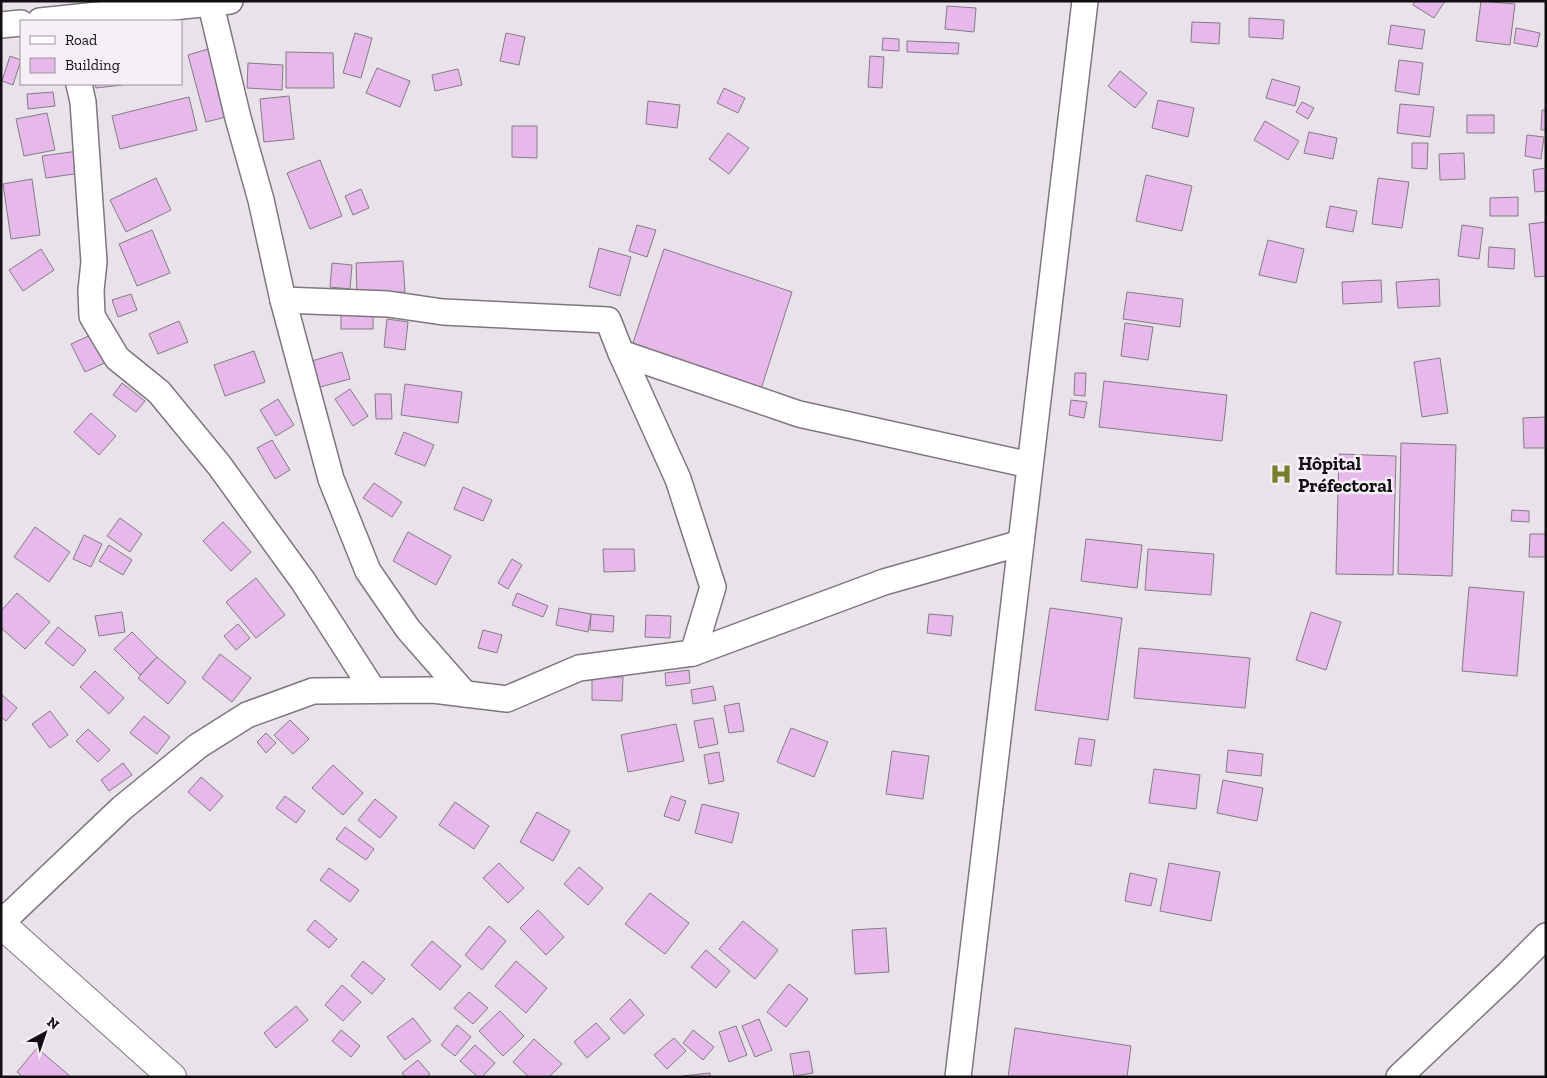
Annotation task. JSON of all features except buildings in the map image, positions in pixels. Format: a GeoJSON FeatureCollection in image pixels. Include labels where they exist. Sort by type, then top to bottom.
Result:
{"type":"FeatureCollection","features":[{"type":"Feature","properties":{"kind":"main road"},"geometry":{"type":"LineString","coordinates":[[1,924],[172,1077]]}},
{"type":"Feature","properties":{"kind":"street"},"geometry":{"type":"LineString","coordinates":[[958,1077],[1085,1]]}},
{"type":"Feature","properties":{"kind":"street"},"geometry":{"type":"LineString","coordinates":[[67,20],[217,2],[238,118],[261,200],[283,300],[331,479],[368,571],[408,629],[465,694]]}},
{"type":"Feature","properties":{"kind":"street"},"geometry":{"type":"LineString","coordinates":[[1,25],[20,23]]}},
{"type":"Feature","properties":{"kind":"street"},"geometry":{"type":"LineString","coordinates":[[79,85],[83,102],[94,253],[91,290],[92,316],[117,358],[159,392],[219,465],[302,581],[374,690]]}},
{"type":"Feature","properties":{"kind":"street"},"geometry":{"type":"LineString","coordinates":[[283,300],[388,304],[443,312],[608,320],[678,479],[712,587],[693,653]]}},
{"type":"Feature","properties":{"kind":"street"},"geometry":{"type":"LineString","coordinates":[[621,353],[799,414],[1030,464]]}},
{"type":"Feature","properties":{"kind":"street"},"geometry":{"type":"LineString","coordinates":[[1,924],[122,808],[198,746],[247,715],[313,691],[433,690],[507,699],[579,668],[693,653],[884,582],[1021,543]]}},
{"type":"Feature","properties":{"kind":"street"},"geometry":{"type":"LineString","coordinates":[[1400,1077],[1507,976],[1546,936]]}},
{"type":"Feature","properties":{"kind":"place","name":"Hôpital Préfectoral"},"geometry":{"type":"Point","coordinates":[1281,474]}}]}
